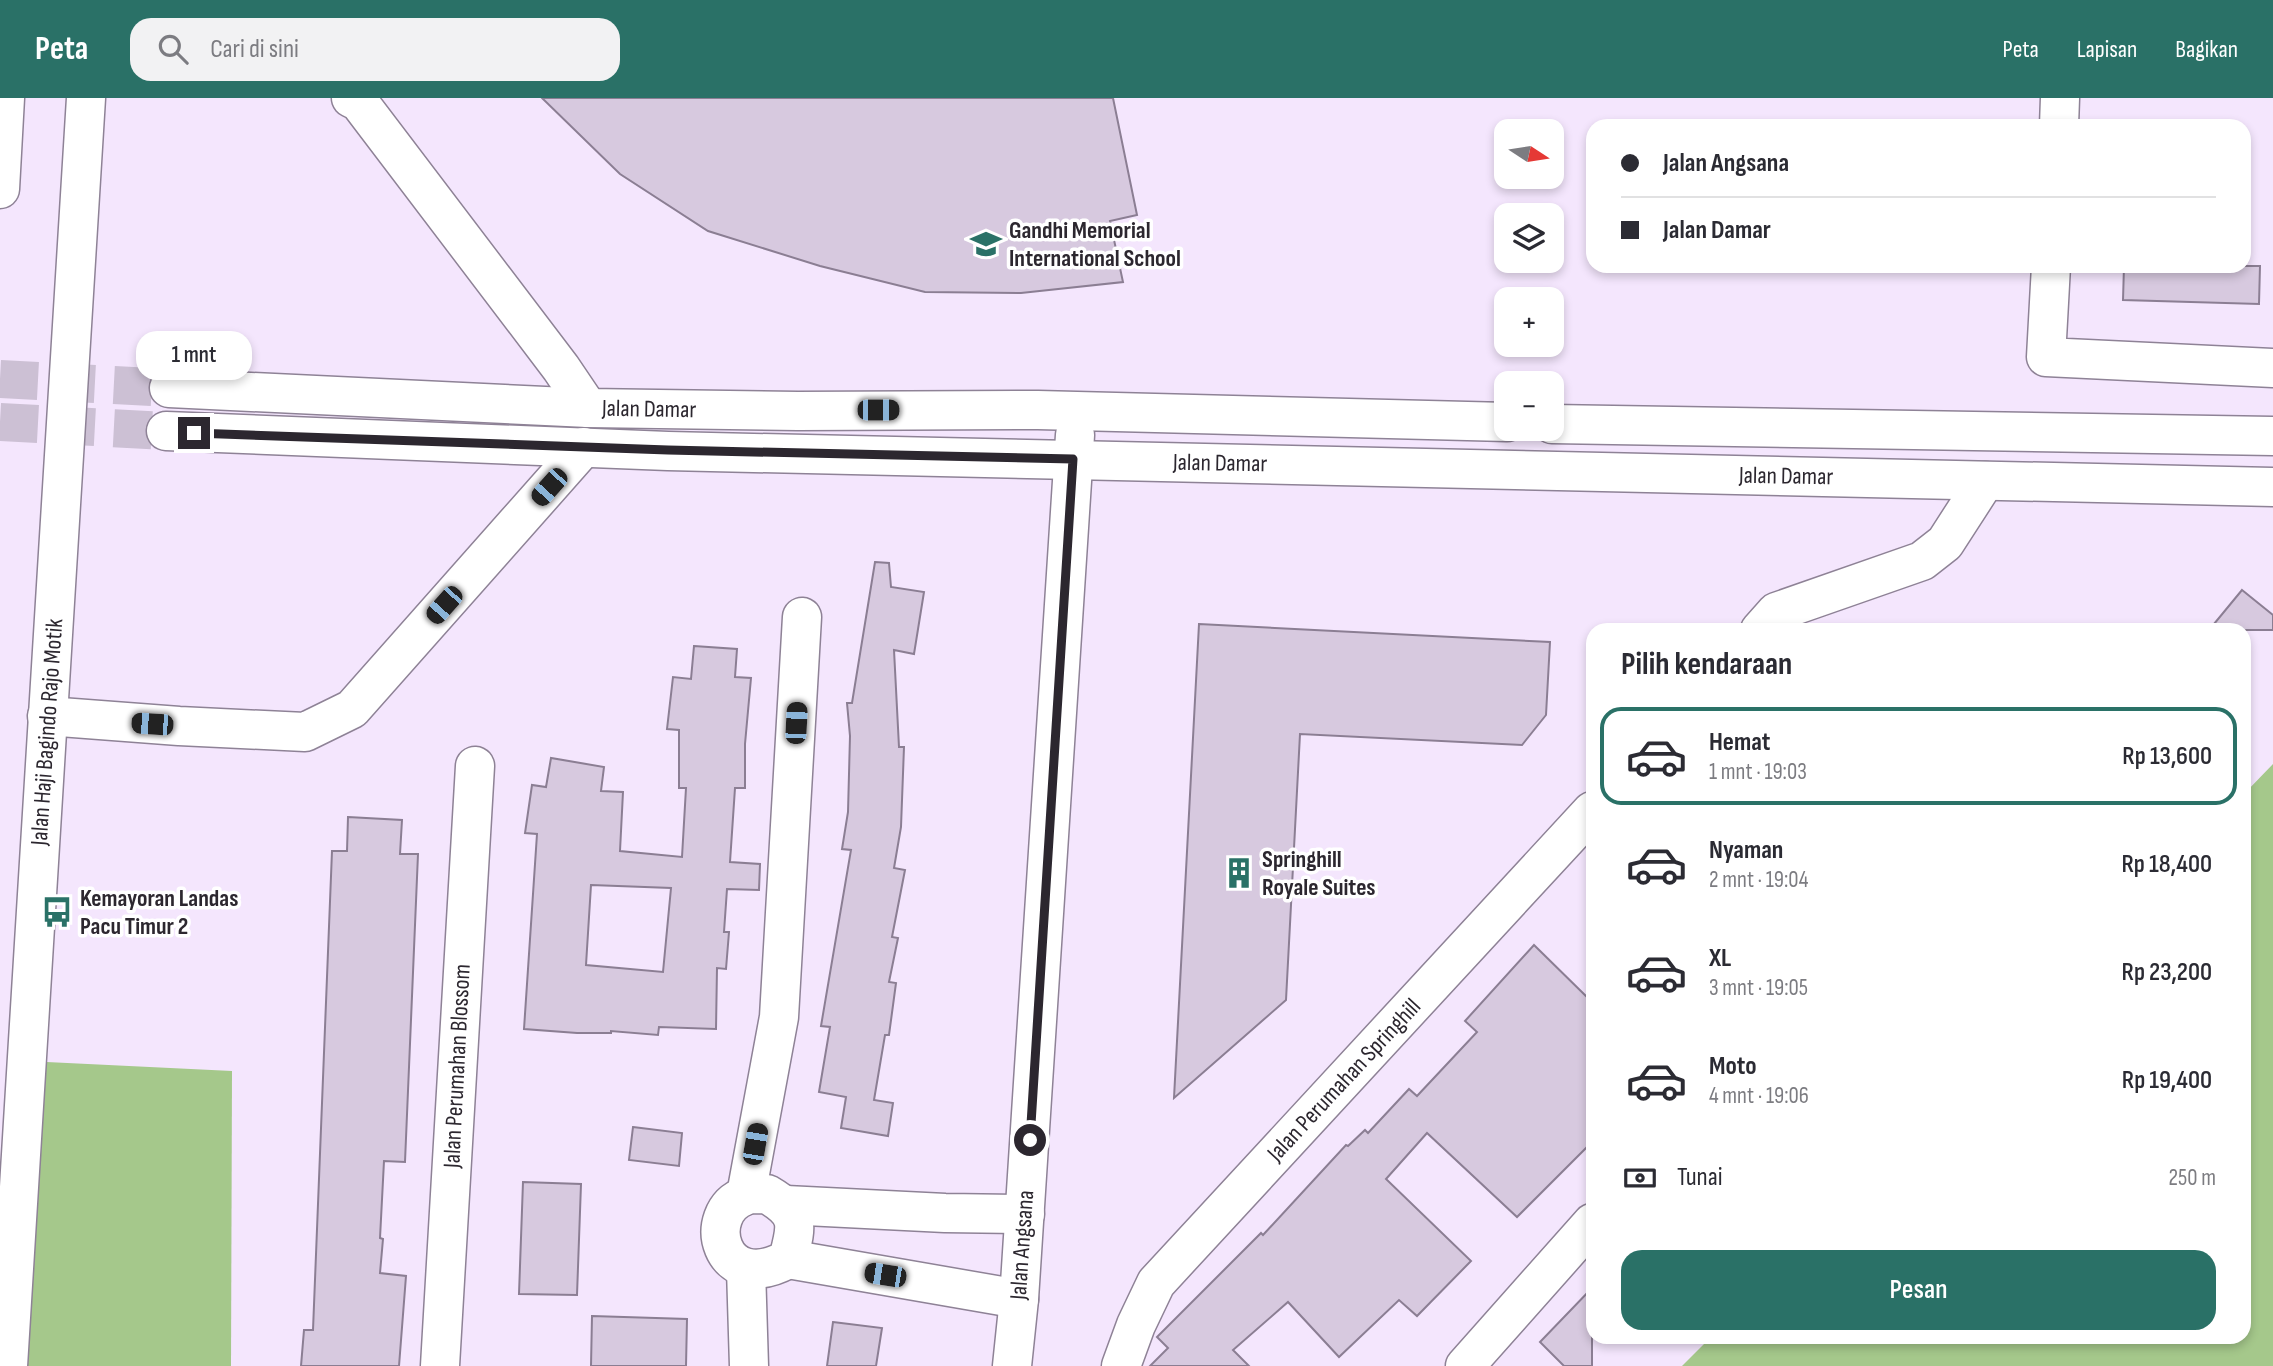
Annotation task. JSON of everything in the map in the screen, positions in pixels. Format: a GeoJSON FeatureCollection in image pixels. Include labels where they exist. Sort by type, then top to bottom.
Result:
{"type":"FeatureCollection","features":[{"type":"Feature","properties":{"kind":"street"},"geometry":{"type":"LineString","coordinates":[[0,189],[5,98]]}},
{"type":"Feature","properties":{"kind":"street","name":"Jalan Haji Bagindo Rajo Motik"},"geometry":{"type":"LineString","coordinates":[[8,1366],[86,98]]}},
{"type":"Feature","properties":{"kind":"street"},"geometry":{"type":"LineString","coordinates":[[351,98],[359,102],[561,368],[588,408]]}},
{"type":"Feature","properties":{"kind":"street"},"geometry":{"type":"LineString","coordinates":[[2059,119],[2060,98]]}},
{"type":"Feature","properties":{"kind":"street"},"geometry":{"type":"LineString","coordinates":[[2051,273],[2046,357],[2273,368]]}},
{"type":"Feature","properties":{"kind":"street","name":"Jalan Damar"},"geometry":{"type":"LineString","coordinates":[[169,388],[588,408],[1038,410],[1494,422]]}},
{"type":"Feature","properties":{"kind":"street","name":"Jalan Angsana"},"geometry":{"type":"LineString","coordinates":[[1013,1366],[1077,412]]}},
{"type":"Feature","properties":{"kind":"street","name":"Jalan Damar"},"geometry":{"type":"LineString","coordinates":[[1564,424],[2273,436]]}},
{"type":"Feature","properties":{"kind":"street"},"geometry":{"type":"LineString","coordinates":[[1863,428],[1863,478]]}},
{"type":"Feature","properties":{"kind":"street","name":"Jalan Damar"},"geometry":{"type":"LineString","coordinates":[[166,432],[584,447],[2273,487]]}},
{"type":"Feature","properties":{"kind":"street"},"geometry":{"type":"LineString","coordinates":[[2037,483],[2039,434]]}},
{"type":"Feature","properties":{"kind":"street"},"geometry":{"type":"LineString","coordinates":[[47,716],[305,732],[352,709],[584,447]]}},
{"type":"Feature","properties":{"kind":"street"},"geometry":{"type":"LineString","coordinates":[[1766,623],[1776,612],[1922,561],[1945,543],[1984,481]]}},
{"type":"Feature","properties":{"kind":"street"},"geometry":{"type":"LineString","coordinates":[[746,1195],[779,1017],[802,617]]}},
{"type":"Feature","properties":{"kind":"street","name":"Jalan Perumahan Blossom"},"geometry":{"type":"LineString","coordinates":[[440,1366],[475,766]]}},
{"type":"Feature","properties":{"kind":"street","name":"Jalan Perumahan Springhill"},"geometry":{"type":"LineString","coordinates":[[1121,1366],[1136,1325],[1156,1283],[1586,817]]}},
{"type":"Feature","properties":{"kind":"street"},"geometry":{"type":"LineString","coordinates":[[1019,1299],[788,1259],[770,1269],[746,1269],[730,1259],[720,1242],[721,1223],[730,1206],[746,1195],[767,1194],[786,1205],[1025,1214]]}},
{"type":"Feature","properties":{"kind":"street"},"geometry":{"type":"LineString","coordinates":[[786,1205],[796,1229],[788,1259]]}},
{"type":"Feature","properties":{"kind":"street"},"geometry":{"type":"LineString","coordinates":[[1465,1366],[1586,1230]]}},
{"type":"Feature","properties":{"kind":"street"},"geometry":{"type":"LineString","coordinates":[[746,1269],[749,1366]]}},
{"type":"Feature","properties":{"kind":"green space"},"geometry":{"type":"Polygon","coordinates":[[[2273,764],[2273,1366],[1682,1366],[1704,1344],[2251,1344],[2251,787],[2273,764]]]}},
{"type":"Feature","properties":{"kind":"green space"},"geometry":{"type":"Polygon","coordinates":[[[26,1061],[232,1071],[231,1366],[7,1366],[26,1061]]]}},
{"type":"Feature","properties":{"kind":"building"},"geometry":{"type":"Polygon","coordinates":[[[542,98],[1113,98],[1137,215],[1110,221],[1123,282],[1021,293],[925,292],[820,266],[708,231],[620,174],[542,98]]]}},
{"type":"Feature","properties":{"kind":"building"},"geometry":{"type":"Polygon","coordinates":[[[2251,266],[2260,266],[2259,304],[2123,300],[2124,273],[2251,273],[2251,266]]]}},
{"type":"Feature","properties":{"kind":"building"},"geometry":{"type":"Polygon","coordinates":[[[875,562],[889,563],[891,587],[924,592],[914,654],[894,650],[899,747],[904,747],[901,827],[894,868],[905,870],[892,937],[898,938],[889,982],[896,983],[889,1035],[885,1035],[874,1100],[893,1103],[888,1136],[841,1128],[846,1097],[819,1092],[830,1027],[821,1026],[851,850],[842,849],[848,812],[850,736],[847,703],[852,703],[875,562]]]}},
{"type":"Feature","properties":{"kind":"building"},"geometry":{"type":"Polygon","coordinates":[[[2242,590],[2273,615],[2273,630],[2251,630],[2251,623],[2215,623],[2242,590]]]}},
{"type":"Feature","properties":{"kind":"building","name":"Springhill Royale Suites"},"geometry":{"type":"Polygon","coordinates":[[[1199,624],[1550,642],[1546,715],[1522,745],[1300,734],[1286,1000],[1174,1098],[1199,624]]]}},
{"type":"Feature","properties":{"kind":"building"},"geometry":{"type":"Polygon","coordinates":[[[694,646],[737,649],[735,677],[751,678],[745,744],[745,788],[735,788],[730,862],[760,864],[759,890],[727,889],[724,932],[729,932],[726,969],[717,968],[716,1029],[659,1027],[658,1035],[524,1029],[537,834],[525,833],[532,785],[546,787],[551,758],[604,767],[601,791],[623,792],[620,851],[682,857],[686,788],[679,788],[679,730],[667,729],[673,677],[691,679],[694,646]],[[591,885],[586,965],[663,972],[671,888],[591,885]]]}},
{"type":"Feature","properties":{"kind":"building"},"geometry":{"type":"Polygon","coordinates":[[[348,817],[402,820],[400,854],[418,854],[405,1162],[384,1161],[380,1238],[383,1239],[380,1273],[406,1276],[399,1366],[301,1366],[304,1330],[313,1330],[332,851],[347,851],[348,817]]]}},
{"type":"Feature","properties":{"kind":"building"},"geometry":{"type":"Polygon","coordinates":[[[1534,945],[1586,996],[1586,1148],[1517,1217],[1427,1133],[1386,1179],[1471,1261],[1417,1316],[1399,1300],[1339,1357],[1288,1302],[1233,1350],[1249,1366],[1150,1366],[1168,1348],[1157,1337],[1261,1233],[1263,1235],[1346,1145],[1365,1130],[1368,1133],[1409,1089],[1417,1096],[1477,1032],[1465,1021],[1534,945]]]}},
{"type":"Feature","properties":{"kind":"building"},"geometry":{"type":"Polygon","coordinates":[[[633,1127],[682,1133],[679,1166],[629,1160],[633,1127]]]}},
{"type":"Feature","properties":{"kind":"building"},"geometry":{"type":"Polygon","coordinates":[[[523,1182],[581,1184],[577,1295],[519,1294],[523,1182]]]}},
{"type":"Feature","properties":{"kind":"building"},"geometry":{"type":"Polygon","coordinates":[[[1586,1294],[1586,1344],[1592,1344],[1592,1366],[1564,1366],[1540,1342],[1586,1294]]]}},
{"type":"Feature","properties":{"kind":"building"},"geometry":{"type":"Polygon","coordinates":[[[592,1316],[687,1319],[686,1366],[591,1366],[592,1316]]]}},
{"type":"Feature","properties":{"kind":"building"},"geometry":{"type":"Polygon","coordinates":[[[833,1322],[882,1328],[876,1366],[827,1366],[833,1322]]]}},
{"type":"Feature","properties":{"kind":"tunnel"},"geometry":{"type":"LineString","coordinates":[[0,379],[169,388]]}},
{"type":"Feature","properties":{"kind":"tunnel"},"geometry":{"type":"LineString","coordinates":[[0,422],[166,431]]}},
{"type":"Feature","properties":{"kind":"place","name":"Gandhi Memorial International School"},"geometry":{"type":"Point","coordinates":[986,244]}},
{"type":"Feature","properties":{"kind":"place","name":"Springhill Royale Suites"},"geometry":{"type":"Point","coordinates":[1239,873]}},
{"type":"Feature","properties":{"kind":"place","name":"Kemayoran Landas Pacu Timur 2"},"geometry":{"type":"Point","coordinates":[57,912]}},
{"type":"Feature","properties":{"kind":"route"},"geometry":{"type":"LineString","coordinates":[[194,433],[668,450],[1073,459],[1030,1140]]}}]}
